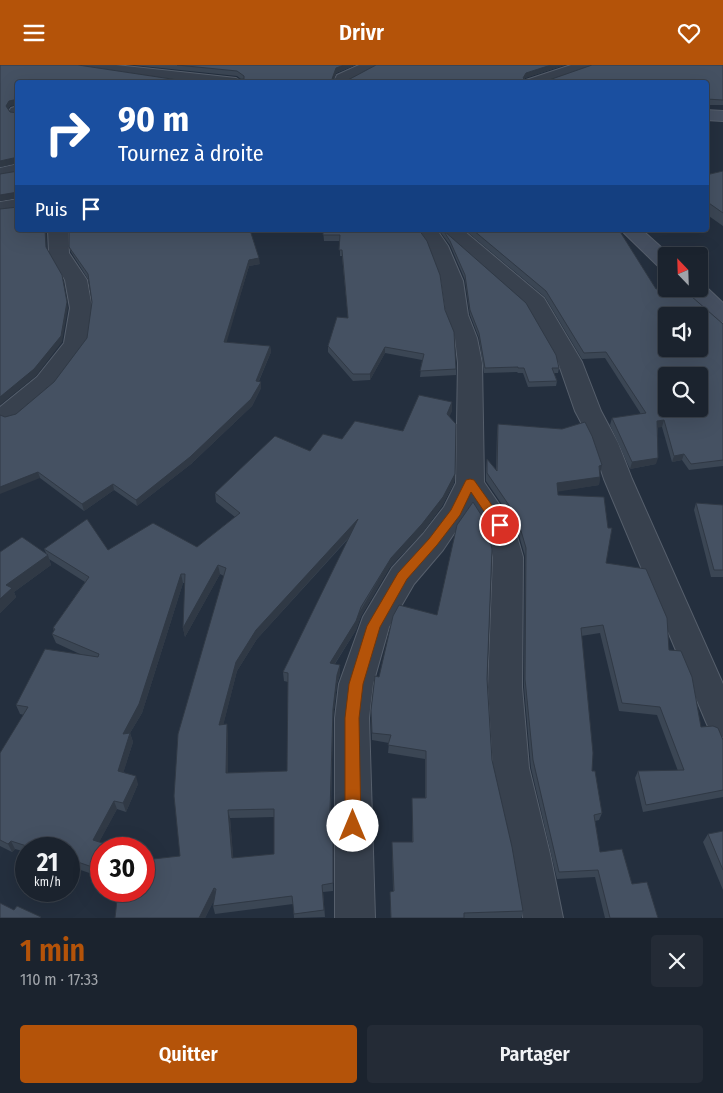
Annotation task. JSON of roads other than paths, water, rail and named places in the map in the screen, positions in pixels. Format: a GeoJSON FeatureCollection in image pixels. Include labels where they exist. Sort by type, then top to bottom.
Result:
{"type":"FeatureCollection","features":[{"type":"Feature","properties":{"kind":"street"},"geometry":{"type":"LineString","coordinates":[[82,65],[112,77],[174,80]]}},
{"type":"Feature","properties":{"kind":"street"},"geometry":{"type":"LineString","coordinates":[[341,80],[371,65]]}},
{"type":"Feature","properties":{"kind":"street"},"geometry":{"type":"LineString","coordinates":[[541,80],[586,65]]}},
{"type":"Feature","properties":{"kind":"street"},"geometry":{"type":"LineString","coordinates":[[709,115],[723,116]]}},
{"type":"Feature","properties":{"kind":"street"},"geometry":{"type":"LineString","coordinates":[[0,174],[15,170]]}},
{"type":"Feature","properties":{"kind":"street"},"geometry":{"type":"LineString","coordinates":[[0,208],[15,206]]}},
{"type":"Feature","properties":{"kind":"street"},"geometry":{"type":"LineString","coordinates":[[8,413],[46,382],[75,344],[81,308],[76,280],[59,253],[58,232]]}},
{"type":"Feature","properties":{"kind":"street"},"geometry":{"type":"LineString","coordinates":[[355,918],[352,718],[356,684],[374,626],[403,576],[456,512],[470,483],[470,363],[466,338],[457,315],[452,281],[438,246],[428,232]]}},
{"type":"Feature","properties":{"kind":"street"},"geometry":{"type":"LineString","coordinates":[[453,232],[536,303],[570,362],[588,411],[604,443],[723,722]]}},
{"type":"Feature","properties":{"kind":"street"},"geometry":{"type":"LineString","coordinates":[[633,232],[658,255]]}},
{"type":"Feature","properties":{"kind":"street"},"geometry":{"type":"LineString","coordinates":[[704,297],[723,315]]}},
{"type":"Feature","properties":{"kind":"street"},"geometry":{"type":"LineString","coordinates":[[470,483],[500,525],[508,557],[505,687],[511,767],[532,853],[543,918]]}}]}
